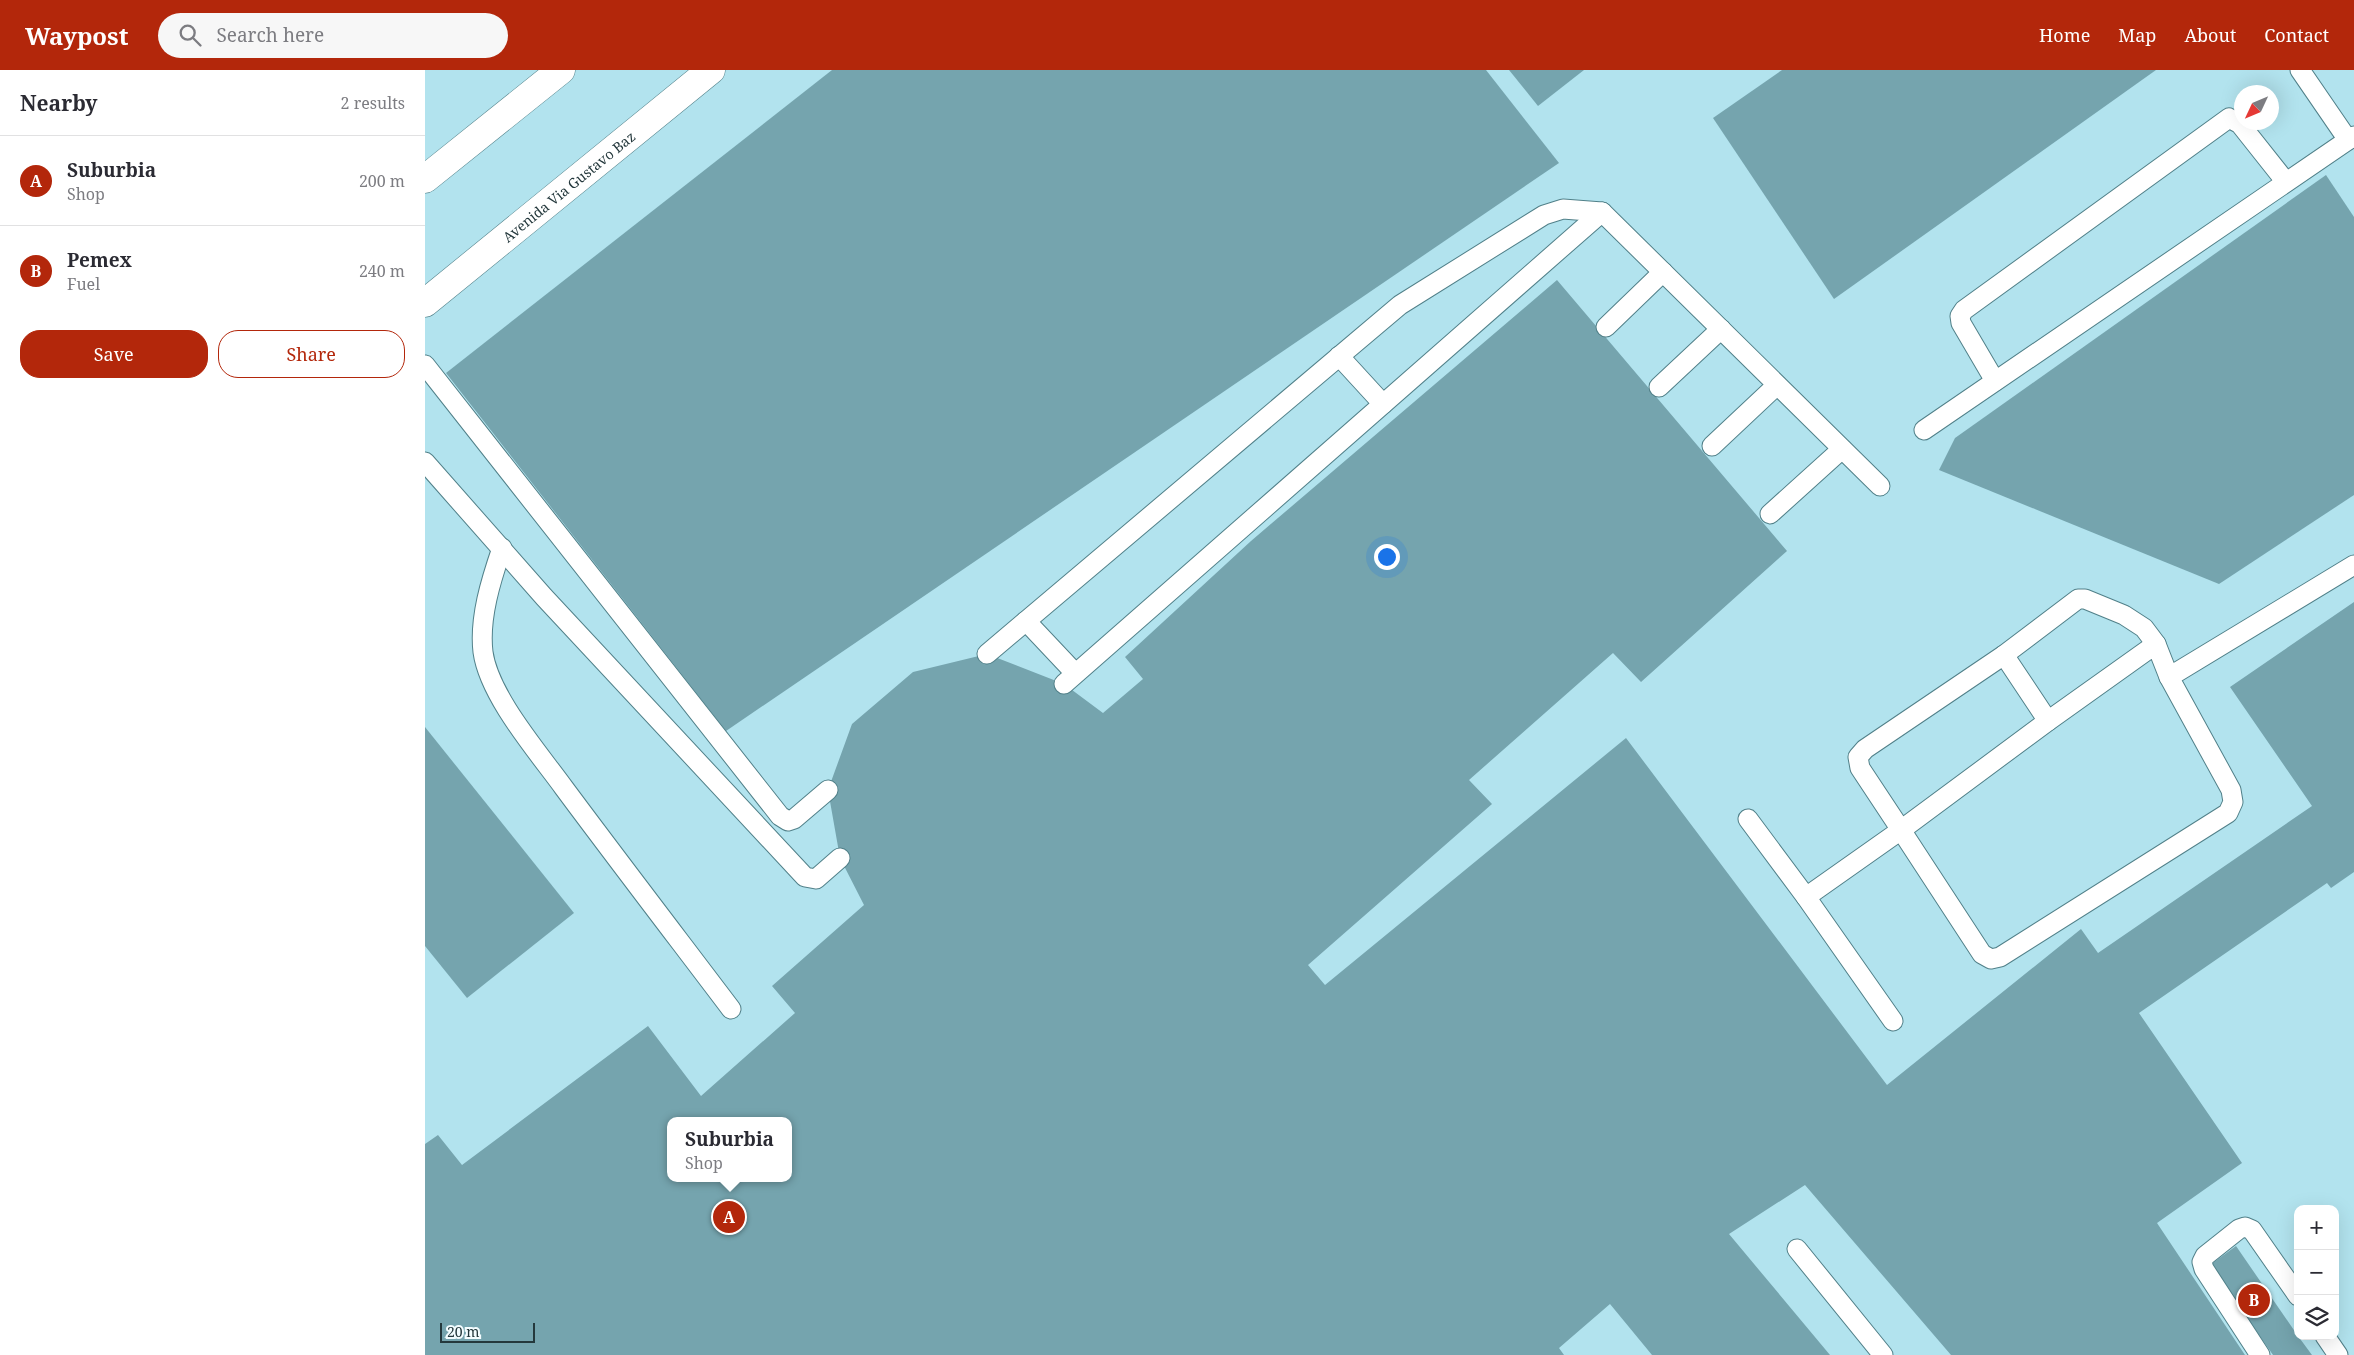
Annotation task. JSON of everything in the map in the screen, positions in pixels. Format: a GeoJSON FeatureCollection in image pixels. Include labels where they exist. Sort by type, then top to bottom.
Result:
{"type":"FeatureCollection","features":[{"type":"Feature","properties":{"kind":"main road"},"geometry":{"type":"LineString","coordinates":[[425,179],[561,70]]}},
{"type":"Feature","properties":{"kind":"main road","name":"Avenida Via Gustavo Baz"},"geometry":{"type":"LineString","coordinates":[[425,303],[711,70]]}},
{"type":"Feature","properties":{"kind":"lane"},"geometry":{"type":"LineString","coordinates":[[1923,430],[2351,138],[2300,70]]}},
{"type":"Feature","properties":{"kind":"lane"},"geometry":{"type":"LineString","coordinates":[[1995,381],[1961,323],[1960,316],[1964,310],[2229,118],[2240,124],[2286,182]]}},
{"type":"Feature","properties":{"kind":"lane"},"geometry":{"type":"LineString","coordinates":[[987,654],[1400,305],[1544,215],[1563,209],[1602,212],[1880,486]]}},
{"type":"Feature","properties":{"kind":"lane"},"geometry":{"type":"LineString","coordinates":[[1026,621],[1070,678],[1602,212]]}},
{"type":"Feature","properties":{"kind":"lane"},"geometry":{"type":"LineString","coordinates":[[1606,327],[1663,272]]}},
{"type":"Feature","properties":{"kind":"lane"},"geometry":{"type":"LineString","coordinates":[[1659,387],[1721,329]]}},
{"type":"Feature","properties":{"kind":"lane"},"geometry":{"type":"LineString","coordinates":[[1339,356],[1383,404]]}},
{"type":"Feature","properties":{"kind":"lane"},"geometry":{"type":"LineString","coordinates":[[425,365],[780,816],[788,821],[794,819],[828,790]]}},
{"type":"Feature","properties":{"kind":"lane"},"geometry":{"type":"LineString","coordinates":[[1712,446],[1777,384]]}},
{"type":"Feature","properties":{"kind":"lane"},"geometry":{"type":"LineString","coordinates":[[1771,514],[1842,449]]}},
{"type":"Feature","properties":{"kind":"lane"},"geometry":{"type":"LineString","coordinates":[[425,462],[544,596],[805,877],[816,879],[840,858]]}},
{"type":"Feature","properties":{"kind":"lane"},"geometry":{"type":"LineString","coordinates":[[502,548],[493,574],[484,616],[483,652],[493,685],[535,748],[590,824],[731,1009]]}},
{"type":"Feature","properties":{"kind":"lane"},"geometry":{"type":"LineString","coordinates":[[2169,677],[2354,564]]}},
{"type":"Feature","properties":{"kind":"lane"},"geometry":{"type":"LineString","coordinates":[[2078,599],[2085,599],[2124,616],[2145,628],[2156,644],[2169,677],[2231,790],[2233,802],[2228,813],[2000,957],[1991,959],[1982,954],[1859,768],[1858,757],[1865,749],[2004,656],[2078,599]]}},
{"type":"Feature","properties":{"kind":"lane"},"geometry":{"type":"LineString","coordinates":[[1806,897],[2156,644]]}},
{"type":"Feature","properties":{"kind":"lane"},"geometry":{"type":"LineString","coordinates":[[2004,656],[2048,721]]}},
{"type":"Feature","properties":{"kind":"lane"},"geometry":{"type":"LineString","coordinates":[[1748,819],[1806,897],[1893,1021]]}},
{"type":"Feature","properties":{"kind":"lane"},"geometry":{"type":"LineString","coordinates":[[2260,1355],[2204,1269],[2202,1262],[2205,1256],[2239,1229],[2245,1227],[2252,1230],[2297,1295]]}},
{"type":"Feature","properties":{"kind":"lane"},"geometry":{"type":"LineString","coordinates":[[1797,1249],[1883,1355]]}},
{"type":"Feature","properties":{"kind":"lane"},"geometry":{"type":"LineString","coordinates":[[2328,1340],[2338,1355]]}},
{"type":"Feature","properties":{"kind":"building"},"geometry":{"type":"Polygon","coordinates":[[[832,70],[1486,70],[1559,163],[726,731],[446,373],[832,70]]]}},
{"type":"Feature","properties":{"kind":"building"},"geometry":{"type":"Polygon","coordinates":[[[1509,70],[1584,70],[1538,106],[1509,70]]]}},
{"type":"Feature","properties":{"kind":"building"},"geometry":{"type":"Polygon","coordinates":[[[1782,70],[2156,70],[1834,299],[1713,118],[1782,70]]]}},
{"type":"Feature","properties":{"kind":"building"},"geometry":{"type":"Polygon","coordinates":[[[2326,175],[2354,217],[2354,495],[2219,584],[1939,470],[1955,438],[2326,175]]]}},
{"type":"Feature","properties":{"kind":"building"},"geometry":{"type":"Polygon","coordinates":[[[1557,280],[1787,551],[1641,682],[1613,653],[1469,780],[1492,804],[1308,965],[1325,985],[1626,738],[1887,1085],[2081,929],[2098,953],[2312,806],[2230,687],[2354,602],[2354,872],[2331,888],[2327,883],[2139,1013],[2242,1163],[2157,1223],[2245,1355],[1951,1355],[1805,1185],[1729,1234],[1830,1355],[1652,1355],[1610,1304],[1559,1348],[1564,1355],[425,1355],[425,1144],[438,1135],[462,1165],[648,1026],[701,1096],[795,1013],[772,986],[864,905],[840,858],[828,790],[852,724],[913,672],[987,654],[1064,684],[1103,713],[1143,679],[1125,657],[1251,541],[1557,280]]]}},
{"type":"Feature","properties":{"kind":"building"},"geometry":{"type":"Polygon","coordinates":[[[425,727],[574,913],[467,998],[425,946],[425,727]]]}},
{"type":"Feature","properties":{"kind":"building"},"geometry":{"type":"Polygon","coordinates":[[[2236,1246],[2294,1330],[2294,1340],[2301,1340],[2312,1355],[2273,1355],[2210,1265],[2236,1246]]]}},
{"type":"Feature","properties":{"kind":"place","name":"Suburbia"},"geometry":{"type":"Point","coordinates":[729,1217]}},
{"type":"Feature","properties":{"kind":"place","name":"Pemex"},"geometry":{"type":"Point","coordinates":[2254,1300]}}]}
